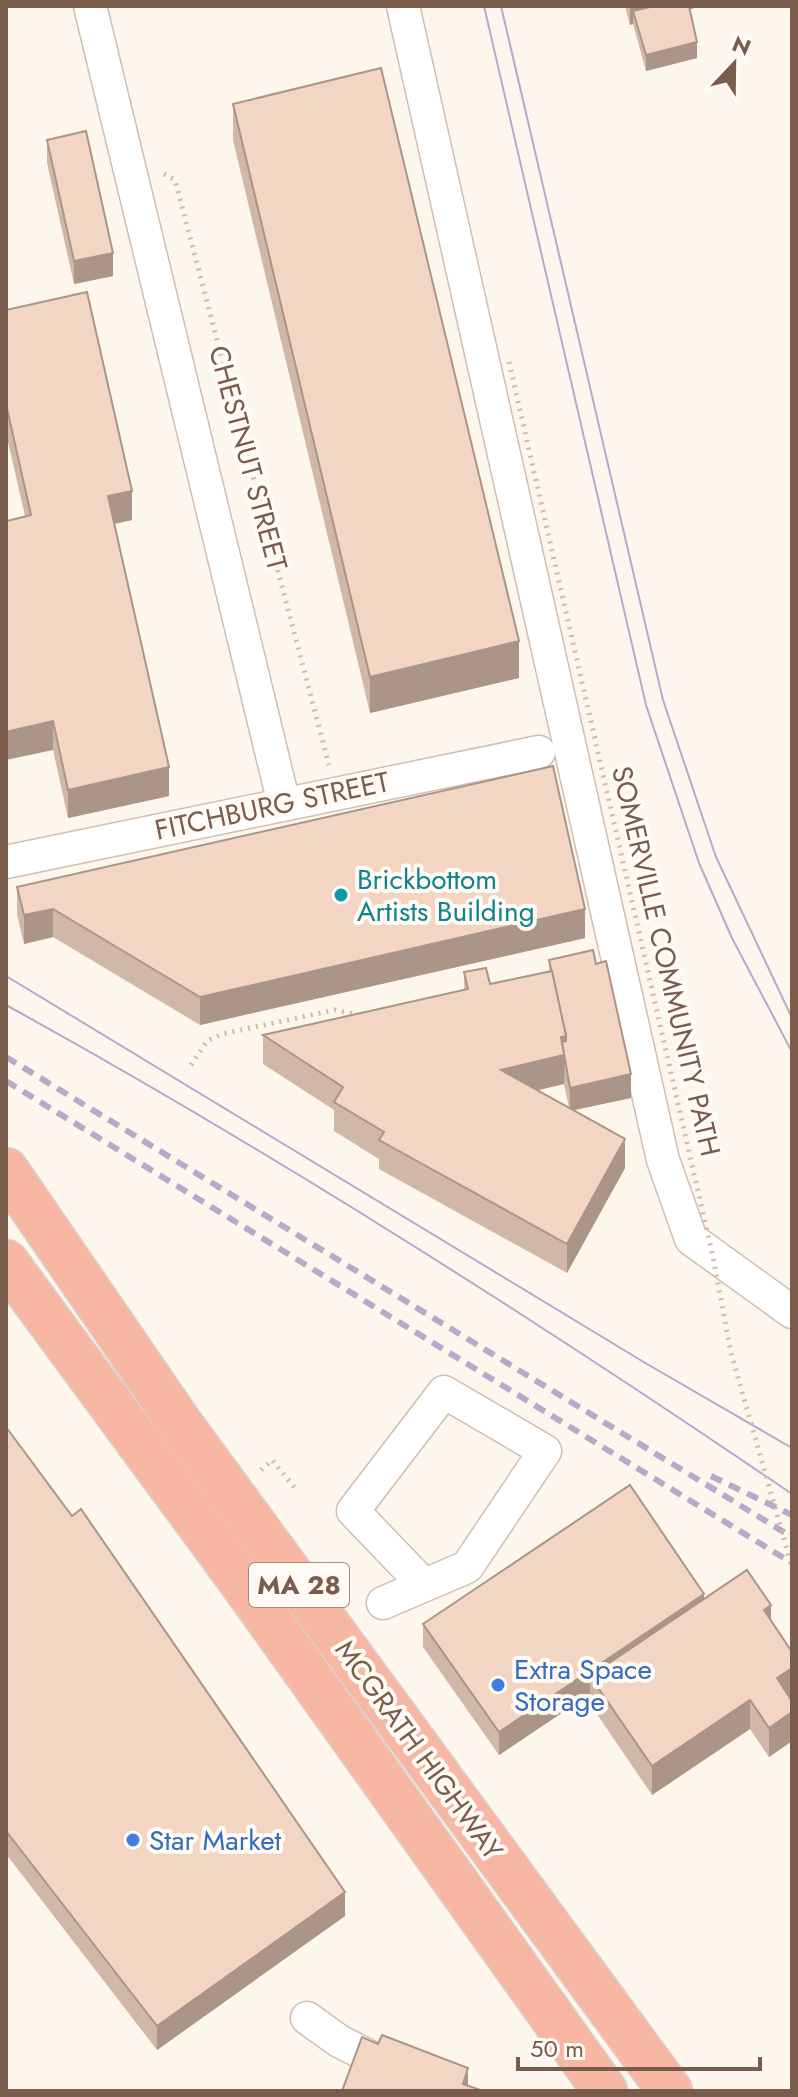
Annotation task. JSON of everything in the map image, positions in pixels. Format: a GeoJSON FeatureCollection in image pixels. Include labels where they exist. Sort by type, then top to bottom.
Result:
{"type":"FeatureCollection","features":[{"type":"Feature","properties":{"kind":"highway","name":"MCGRATH HIGHWAY"},"geometry":{"type":"LineString","coordinates":[[6,1170],[155,1390],[670,2091]]}},
{"type":"Feature","properties":{"kind":"highway","name":"MCGRATH HIGHWAY"},"geometry":{"type":"LineString","coordinates":[[6,1262],[243,1584],[605,2091]]}},
{"type":"Feature","properties":{"kind":"street","name":"CHESTNUT STREET"},"geometry":{"type":"LineString","coordinates":[[90,6],[284,804]]}},
{"type":"Feature","properties":{"kind":"street"},"geometry":{"type":"LineString","coordinates":[[403,6],[663,1160],[691,1239],[792,1312]]}},
{"type":"Feature","properties":{"kind":"street","name":"FITCHBURG STREET"},"geometry":{"type":"LineString","coordinates":[[6,862],[539,752]]}},
{"type":"Feature","properties":{"kind":"street"},"geometry":{"type":"LineString","coordinates":[[383,1603],[467,1567],[545,1451],[444,1392],[353,1511],[424,1585]]}},
{"type":"Feature","properties":{"kind":"street"},"geometry":{"type":"LineString","coordinates":[[307,2018],[339,2041],[380,2062]]}},
{"type":"Feature","properties":{"kind":"path","name":"CHESTNUT STREET"},"geometry":{"type":"LineString","coordinates":[[124,151],[175,180],[336,793]]}},
{"type":"Feature","properties":{"kind":"path","name":"SOMERVILLE COMMUNITY PATH"},"geometry":{"type":"LineString","coordinates":[[509,362],[713,1257],[731,1353],[792,1567]]}},
{"type":"Feature","properties":{"kind":"path"},"geometry":{"type":"LineString","coordinates":[[191,1065],[207,1041],[222,1034],[335,1010],[352,1015],[375,1012]]}},
{"type":"Feature","properties":{"kind":"path"},"geometry":{"type":"LineString","coordinates":[[261,1470],[272,1460],[295,1488]]}},
{"type":"Feature","properties":{"kind":"building"},"geometry":{"type":"Polygon","coordinates":[[[654,6],[689,6],[697,42],[646,55],[633,11],[654,6]]]}},
{"type":"Feature","properties":{"kind":"building"},"geometry":{"type":"Polygon","coordinates":[[[381,68],[519,641],[370,677],[233,104],[381,68]]]}},
{"type":"Feature","properties":{"kind":"building"},"geometry":{"type":"Polygon","coordinates":[[[86,131],[113,253],[74,261],[47,140],[86,131]]]}},
{"type":"Feature","properties":{"kind":"building"},"geometry":{"type":"Polygon","coordinates":[[[87,292],[132,491],[108,496],[169,767],[68,790],[53,721],[6,732],[6,517],[7,521],[31,515],[6,404],[6,310],[87,292]]]}},
{"type":"Feature","properties":{"kind":"building","name":"Brickbottom Artists Building"},"geometry":{"type":"Polygon","coordinates":[[[553,766],[585,909],[200,997],[53,909],[24,915],[17,887],[553,766]]]}},
{"type":"Feature","properties":{"kind":"building"},"geometry":{"type":"Polygon","coordinates":[[[593,950],[596,964],[606,961],[631,1074],[570,1088],[562,1042],[566,1041],[566,1036],[549,960],[593,950]]]}},
{"type":"Feature","properties":{"kind":"building"},"geometry":{"type":"Polygon","coordinates":[[[486,968],[490,984],[552,971],[566,1036],[561,1037],[564,1055],[501,1070],[625,1139],[567,1244],[379,1140],[384,1132],[334,1102],[343,1087],[263,1035],[468,989],[464,972],[486,968]]]}},
{"type":"Feature","properties":{"kind":"building"},"geometry":{"type":"Polygon","coordinates":[[[6,1427],[72,1516],[81,1509],[345,1892],[157,2026],[6,1831],[6,1427]]]}},
{"type":"Feature","properties":{"kind":"building"},"geometry":{"type":"Polygon","coordinates":[[[630,1485],[704,1594],[499,1732],[423,1624],[630,1485]]]}},
{"type":"Feature","properties":{"kind":"building"},"geometry":{"type":"Polygon","coordinates":[[[747,1570],[771,1605],[764,1610],[792,1652],[792,1668],[777,1678],[792,1701],[792,1712],[769,1728],[750,1700],[652,1766],[590,1676],[747,1570]]]}},
{"type":"Feature","properties":{"kind":"building"},"geometry":{"type":"Polygon","coordinates":[[[382,2035],[468,2068],[463,2084],[483,2091],[342,2091],[362,2037],[378,2044],[382,2035]]]}},
{"type":"Feature","properties":{"kind":"tram line"},"geometry":{"type":"LineString","coordinates":[[484,6],[646,705],[699,863],[732,938],[792,1052]]}},
{"type":"Feature","properties":{"kind":"tram line"},"geometry":{"type":"LineString","coordinates":[[501,6],[663,700],[716,857],[792,1018]]}},
{"type":"Feature","properties":{"kind":"tram line"},"geometry":{"type":"LineString","coordinates":[[6,976],[647,1364],[792,1448]]}},
{"type":"Feature","properties":{"kind":"tram line"},"geometry":{"type":"LineString","coordinates":[[6,1005],[107,1061],[405,1240],[600,1365],[792,1494]]}},
{"type":"Feature","properties":{"kind":"railway"},"geometry":{"type":"LineString","coordinates":[[6,1057],[792,1537]]}},
{"type":"Feature","properties":{"kind":"railway"},"geometry":{"type":"LineString","coordinates":[[6,1081],[792,1563]]}},
{"type":"Feature","properties":{"kind":"railway"},"geometry":{"type":"LineString","coordinates":[[711,1476],[792,1515]]}},
{"type":"Feature","properties":{"kind":"place","name":"Brickbottom Artists Building"},"geometry":{"type":"Point","coordinates":[341,895]}},
{"type":"Feature","properties":{"kind":"place","name":"Extra Space Storage"},"geometry":{"type":"Point","coordinates":[498,1685]}},
{"type":"Feature","properties":{"kind":"place","name":"Star Market"},"geometry":{"type":"Point","coordinates":[133,1840]}}]}
